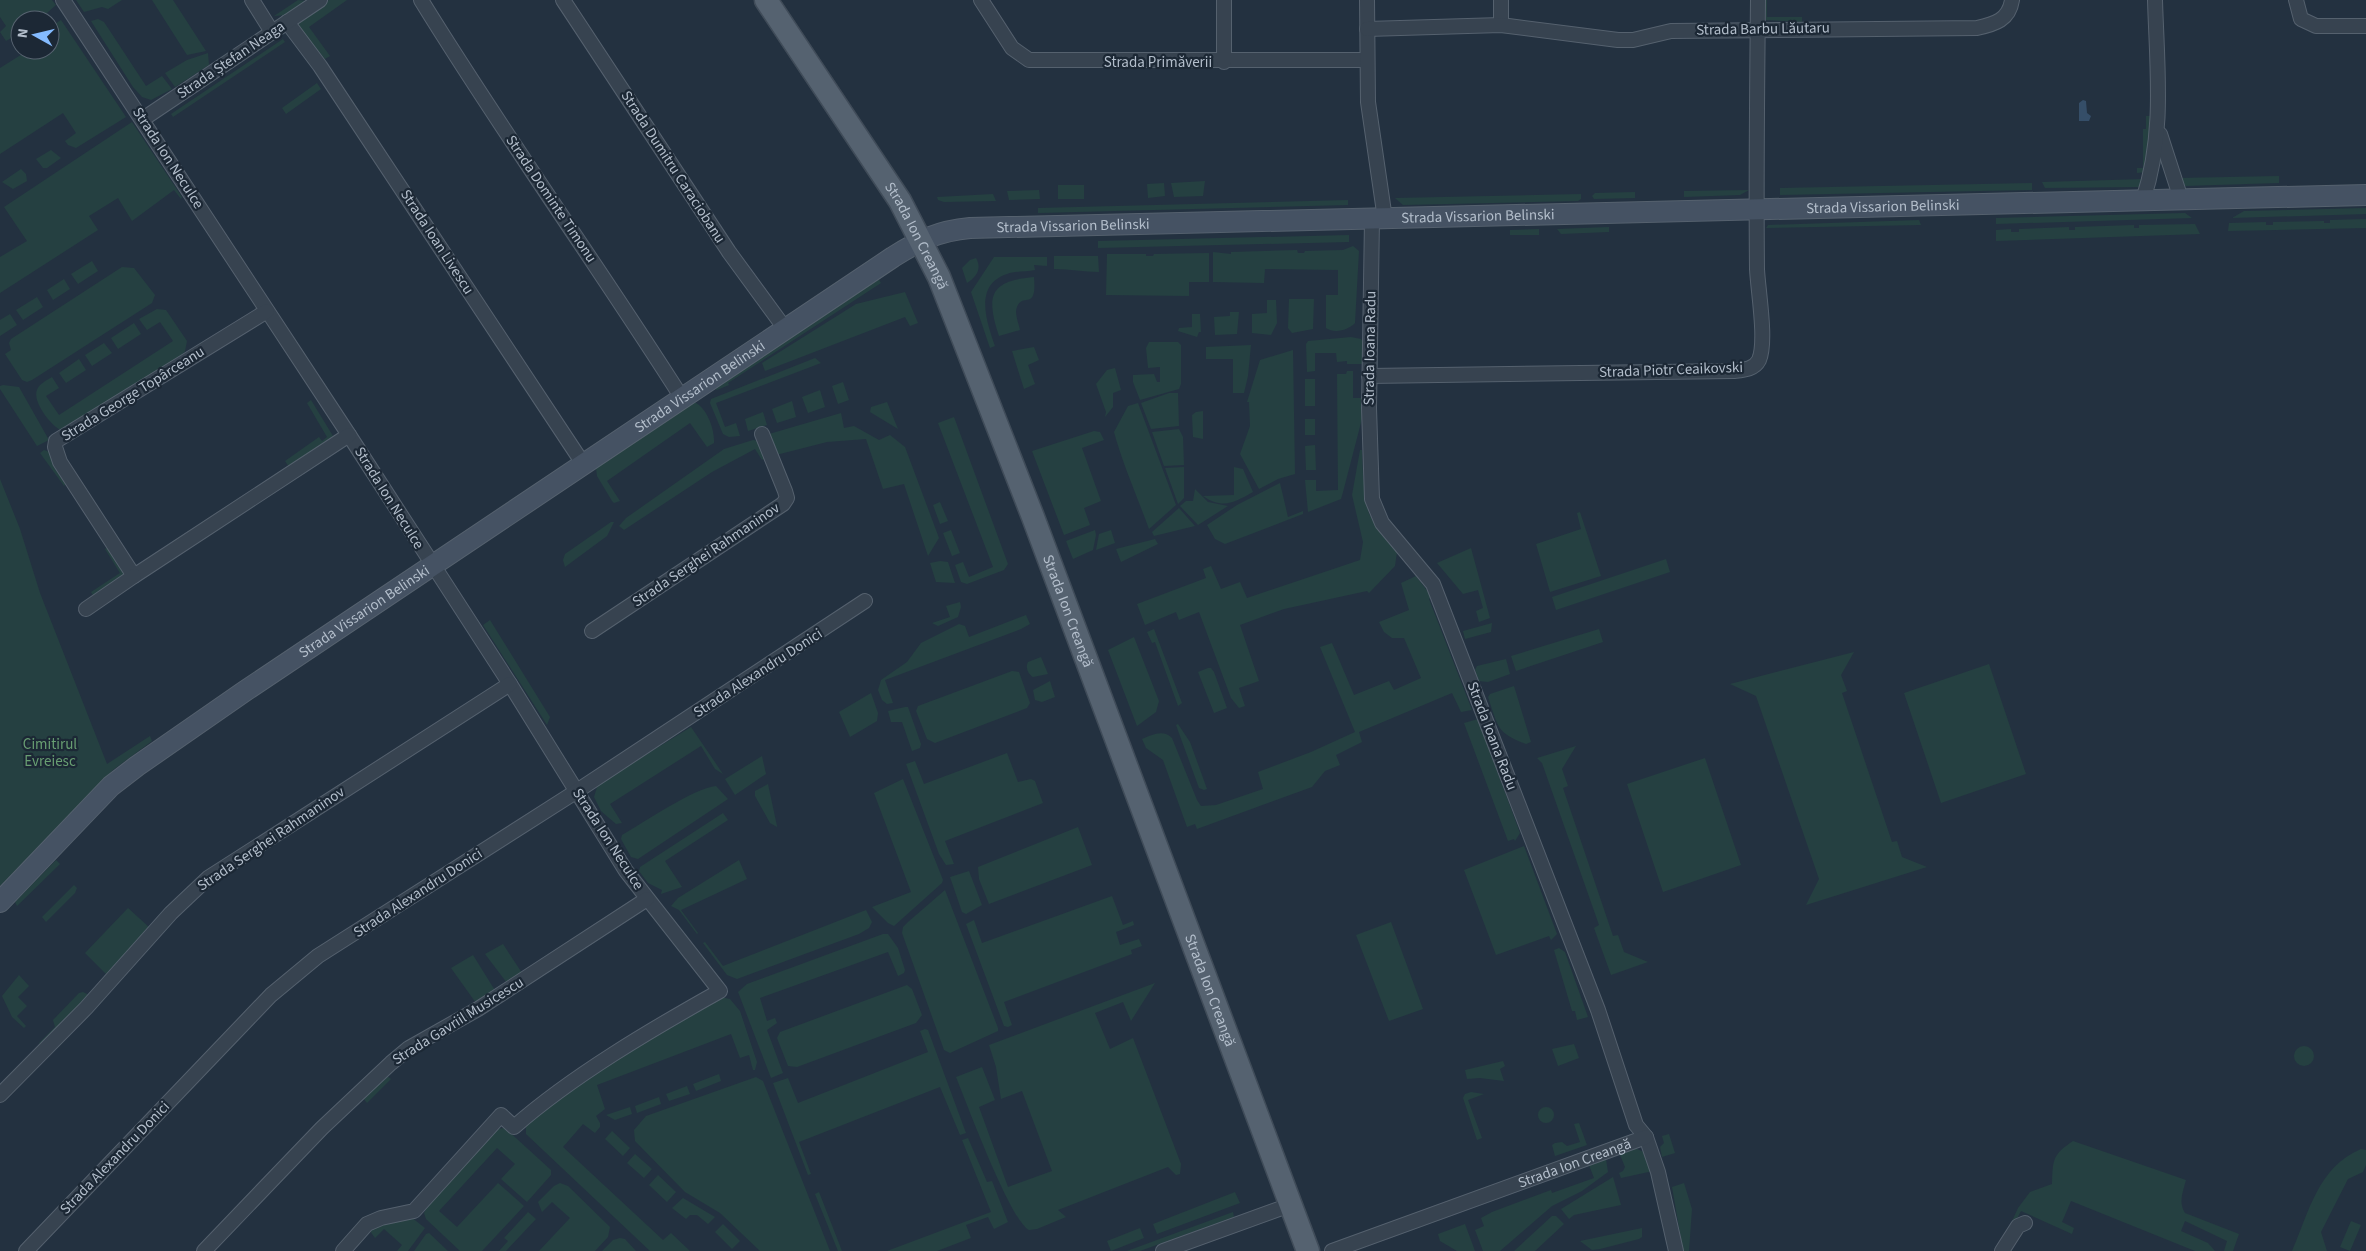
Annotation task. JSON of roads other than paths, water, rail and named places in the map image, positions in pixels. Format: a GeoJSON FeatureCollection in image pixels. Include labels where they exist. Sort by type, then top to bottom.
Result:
{"type":"FeatureCollection","features":[{"type":"Feature","properties":{"kind":"main road","name":"Strada Ion Creangă"},"geometry":{"type":"LineString","coordinates":[[766,0],[900,201],[939,277],[1026,499],[1308,1251]]}},
{"type":"Feature","properties":{"kind":"main road","name":"Strada Vissarion Belinski"},"geometry":{"type":"LineString","coordinates":[[0,902],[122,777],[245,691],[682,398],[920,240],[942,232],[970,228],[2366,195]]}},
{"type":"Feature","properties":{"kind":"street","name":"Strada Ion Neculce"},"geometry":{"type":"LineString","coordinates":[[63,0],[350,435],[510,684],[626,871],[720,992],[617,1054],[552,1097],[514,1127],[501,1115],[414,1211],[381,1218],[367,1224],[343,1251]]}},
{"type":"Feature","properties":{"kind":"street"},"geometry":{"type":"LineString","coordinates":[[252,0],[272,32]]}},
{"type":"Feature","properties":{"kind":"street","name":"Strada Ștefan Neaga"},"geometry":{"type":"LineString","coordinates":[[143,119],[210,76],[320,0]]}},
{"type":"Feature","properties":{"kind":"street","name":"Strada Dominte Timonu"},"geometry":{"type":"LineString","coordinates":[[421,0],[458,60],[568,223],[682,398]]}},
{"type":"Feature","properties":{"kind":"street","name":"Strada Dumitru Caraciobanu"},"geometry":{"type":"LineString","coordinates":[[563,0],[729,252],[786,330]]}},
{"type":"Feature","properties":{"kind":"street","name":"Strada Primăverii"},"geometry":{"type":"LineString","coordinates":[[981,0],[1012,48],[1029,60],[1224,62],[1366,60]]}},
{"type":"Feature","properties":{"kind":"street"},"geometry":{"type":"LineString","coordinates":[[1224,0],[1224,62]]}},
{"type":"Feature","properties":{"kind":"street","name":"Strada Ioana Radu"},"geometry":{"type":"LineString","coordinates":[[1367,0],[1366,60],[1368,102],[1379,219],[1369,376],[1370,485],[1375,510],[1382,523],[1433,584],[1598,1010],[1636,1124],[1646,1137],[1658,1172],[1676,1251]]}},
{"type":"Feature","properties":{"kind":"street"},"geometry":{"type":"LineString","coordinates":[[1501,0],[1501,25]]}},
{"type":"Feature","properties":{"kind":"street","name":"Strada Piotr Ceaikovski"},"geometry":{"type":"LineString","coordinates":[[1369,376],[1732,371],[1756,365],[1762,349],[1757,271],[1758,0]]}},
{"type":"Feature","properties":{"kind":"street","name":"Strada Barbu Lăutaru"},"geometry":{"type":"LineString","coordinates":[[1367,28],[1501,25],[1625,40],[1671,31],[1758,28],[1977,28],[1998,23],[2007,16],[2012,0]]}},
{"type":"Feature","properties":{"kind":"street"},"geometry":{"type":"LineString","coordinates":[[2143,200],[2151,176],[2159,129],[2155,0]]}},
{"type":"Feature","properties":{"kind":"street"},"geometry":{"type":"LineString","coordinates":[[2296,0],[2301,19],[2307,23],[2326,27],[2366,26]]}},
{"type":"Feature","properties":{"kind":"street","name":"Strada Ioan Livescu"},"geometry":{"type":"LineString","coordinates":[[286,22],[320,66],[584,464]]}},
{"type":"Feature","properties":{"kind":"street"},"geometry":{"type":"LineString","coordinates":[[2159,129],[2181,200]]}},
{"type":"Feature","properties":{"kind":"street","name":"Strada George Topârceanu"},"geometry":{"type":"LineString","coordinates":[[134,576],[60,462],[54,447],[56,440],[267,311]]}},
{"type":"Feature","properties":{"kind":"street","name":"Strada Serghei Rahmaninov"},"geometry":{"type":"LineString","coordinates":[[592,631],[783,504],[787,498],[785,491],[762,434]]}},
{"type":"Feature","properties":{"kind":"street"},"geometry":{"type":"LineString","coordinates":[[86,609],[350,435]]}},
{"type":"Feature","properties":{"kind":"street","name":"Strada Alexandru Donici"},"geometry":{"type":"LineString","coordinates":[[26,1251],[271,995],[318,956],[577,791],[865,602]]}},
{"type":"Feature","properties":{"kind":"street","name":"Strada Serghei Rahmaninov"},"geometry":{"type":"LineString","coordinates":[[0,1095],[86,1008],[172,913],[208,878],[510,684]]}},
{"type":"Feature","properties":{"kind":"street","name":"Strada Gavriil Musicescu"},"geometry":{"type":"LineString","coordinates":[[204,1251],[322,1128],[391,1062],[409,1048],[478,1009],[646,899]]}},
{"type":"Feature","properties":{"kind":"street","name":"Strada Ion Creangă"},"geometry":{"type":"LineString","coordinates":[[1332,1251],[1646,1137]]}},
{"type":"Feature","properties":{"kind":"street"},"geometry":{"type":"LineString","coordinates":[[1163,1251],[1290,1205]]}},
{"type":"Feature","properties":{"kind":"street"},"geometry":{"type":"LineString","coordinates":[[2002,1251],[2018,1226],[2025,1223]]}},
{"type":"Feature","properties":{"kind":"water"},"geometry":{"type":"Polygon","coordinates":[[[2083,100],[2086,101],[2087,113],[2091,116],[2089,121],[2079,121],[2079,103],[2083,100]]]}},
{"type":"Feature","properties":{"kind":"park label","name":"Cimitirul Evreiesc"},"geometry":{"type":"Point","coordinates":[50,752]}}]}
